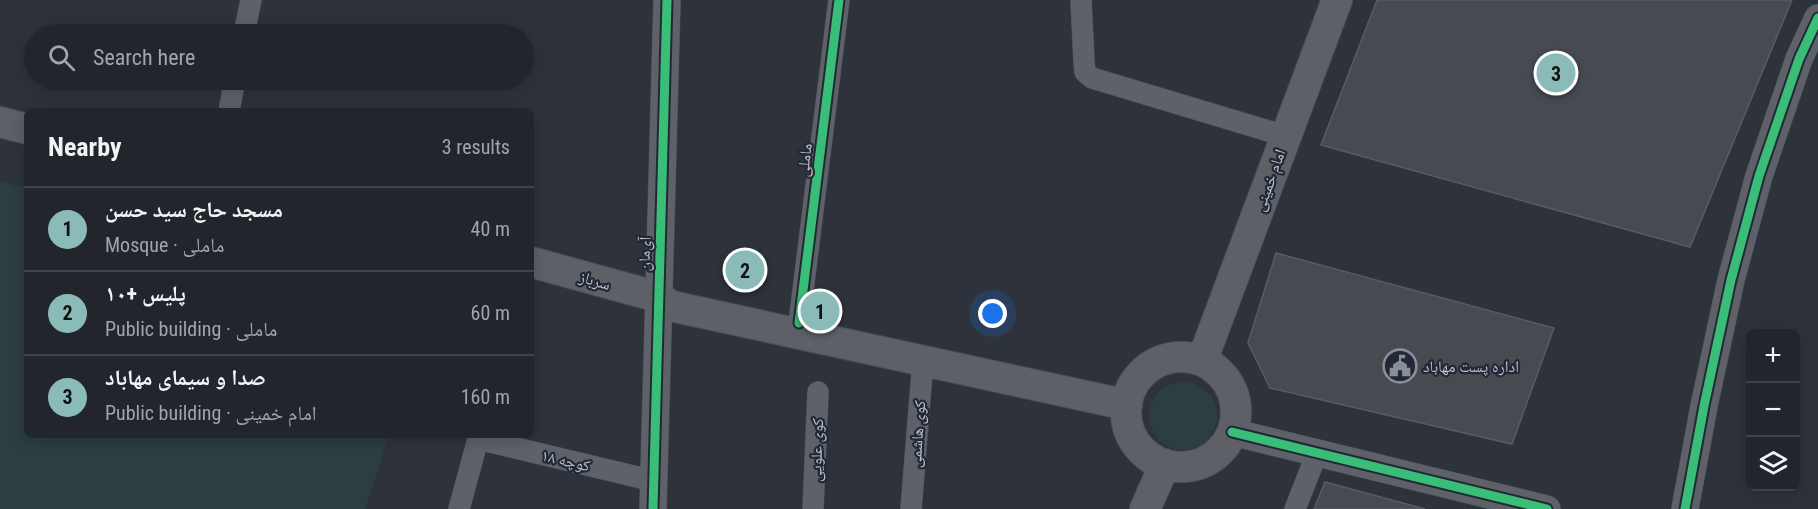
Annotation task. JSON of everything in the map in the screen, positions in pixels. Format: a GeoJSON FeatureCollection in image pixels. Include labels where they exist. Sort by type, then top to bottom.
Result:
{"type":"FeatureCollection","features":[{"type":"Feature","properties":{"kind":"main road","name":"امام خمینی"},"geometry":{"type":"LineString","coordinates":[[1202,361],[1337,0]]}},
{"type":"Feature","properties":{"kind":"main road"},"geometry":{"type":"LineString","coordinates":[[0,123],[24,128]]}},
{"type":"Feature","properties":{"kind":"main road","name":"سرباز"},"geometry":{"type":"LineString","coordinates":[[534,263],[658,297]]}},
{"type":"Feature","properties":{"kind":"main road"},"geometry":{"type":"LineString","coordinates":[[658,297],[674,295],[1128,400]]}},
{"type":"Feature","properties":{"kind":"main road"},"geometry":{"type":"LineString","coordinates":[[658,297],[671,306],[922,360],[1128,400]]}},
{"type":"Feature","properties":{"kind":"main road"},"geometry":{"type":"LineString","coordinates":[[1184,357],[1202,361],[1217,369],[1228,382],[1235,398],[1236,416],[1232,432],[1224,446],[1212,457],[1197,464],[1181,466],[1165,464],[1150,456],[1137,444],[1129,429],[1128,400],[1137,379],[1150,367],[1166,359],[1184,357]]}},
{"type":"Feature","properties":{"kind":"main road"},"geometry":{"type":"LineString","coordinates":[[1145,509],[1165,464]]}},
{"type":"Feature","properties":{"kind":"street"},"geometry":{"type":"LineString","coordinates":[[246,24],[251,0]]}},
{"type":"Feature","properties":{"kind":"street","name":"آی‌مان"},"geometry":{"type":"LineString","coordinates":[[653,509],[667,0]]}},
{"type":"Feature","properties":{"kind":"street","name":"ماملی"},"geometry":{"type":"LineString","coordinates":[[799,323],[839,0]]}},
{"type":"Feature","properties":{"kind":"street"},"geometry":{"type":"LineString","coordinates":[[1081,0],[1085,72],[1092,78],[1286,135]]}},
{"type":"Feature","properties":{"kind":"street"},"geometry":{"type":"LineString","coordinates":[[1685,509],[1704,406],[1750,211],[1799,59],[1818,18]]}},
{"type":"Feature","properties":{"kind":"street"},"geometry":{"type":"LineString","coordinates":[[230,108],[233,90]]}},
{"type":"Feature","properties":{"kind":"street","name":"کوی هاشمی"},"geometry":{"type":"LineString","coordinates":[[911,509],[922,360]]}},
{"type":"Feature","properties":{"kind":"street","name":"کوی علویی"},"geometry":{"type":"LineString","coordinates":[[813,509],[818,392]]}},
{"type":"Feature","properties":{"kind":"street"},"geometry":{"type":"LineString","coordinates":[[1232,432],[1547,509]]}},
{"type":"Feature","properties":{"kind":"street","name":"کوچه ۱۸"},"geometry":{"type":"LineString","coordinates":[[459,509],[478,439],[654,481]]}},
{"type":"Feature","properties":{"kind":"street"},"geometry":{"type":"LineString","coordinates":[[1295,509],[1317,453]]}},
{"type":"Feature","properties":{"kind":"shaded area"},"geometry":{"type":"Polygon","coordinates":[[[0,182],[24,187],[24,438],[388,438],[365,509],[0,509],[0,182]]]}},
{"type":"Feature","properties":{"kind":"shaded area"},"geometry":{"type":"Polygon","coordinates":[[[1190,382],[1202,388],[1211,397],[1217,409],[1215,429],[1207,440],[1190,450],[1176,450],[1159,440],[1151,429],[1149,409],[1159,392],[1170,384],[1190,382]]]}},
{"type":"Feature","properties":{"kind":"building"},"geometry":{"type":"Polygon","coordinates":[[[1377,0],[1792,0],[1690,247],[1321,145],[1377,0]]]}},
{"type":"Feature","properties":{"kind":"building","name":"اداره پست مهاباد"},"geometry":{"type":"Polygon","coordinates":[[[1276,253],[1554,328],[1512,444],[1270,388],[1248,343],[1276,253]]]}},
{"type":"Feature","properties":{"kind":"building"},"geometry":{"type":"Polygon","coordinates":[[[1325,482],[1425,509],[1314,509],[1325,482]]]}},
{"type":"Feature","properties":{"kind":"cycle path"},"geometry":{"type":"LineString","coordinates":[[653,509],[667,0]]}},
{"type":"Feature","properties":{"kind":"cycle path"},"geometry":{"type":"LineString","coordinates":[[799,323],[839,0]]}},
{"type":"Feature","properties":{"kind":"cycle path"},"geometry":{"type":"LineString","coordinates":[[1685,509],[1731,280],[1759,176],[1799,59],[1818,18]]}},
{"type":"Feature","properties":{"kind":"cycle path"},"geometry":{"type":"LineString","coordinates":[[1232,432],[1547,509]]}},
{"type":"Feature","properties":{"kind":"place","name":"صدا و سیمای مهاباد"},"geometry":{"type":"Point","coordinates":[1556,73]}},
{"type":"Feature","properties":{"kind":"place","name":"پلیس +۱۰"},"geometry":{"type":"Point","coordinates":[745,270]}},
{"type":"Feature","properties":{"kind":"place","name":"مسجد حاج سید حسن"},"geometry":{"type":"Point","coordinates":[820,311]}},
{"type":"Feature","properties":{"kind":"place","name":"اداره پست مهاباد"},"geometry":{"type":"Point","coordinates":[1400,366]}}]}
